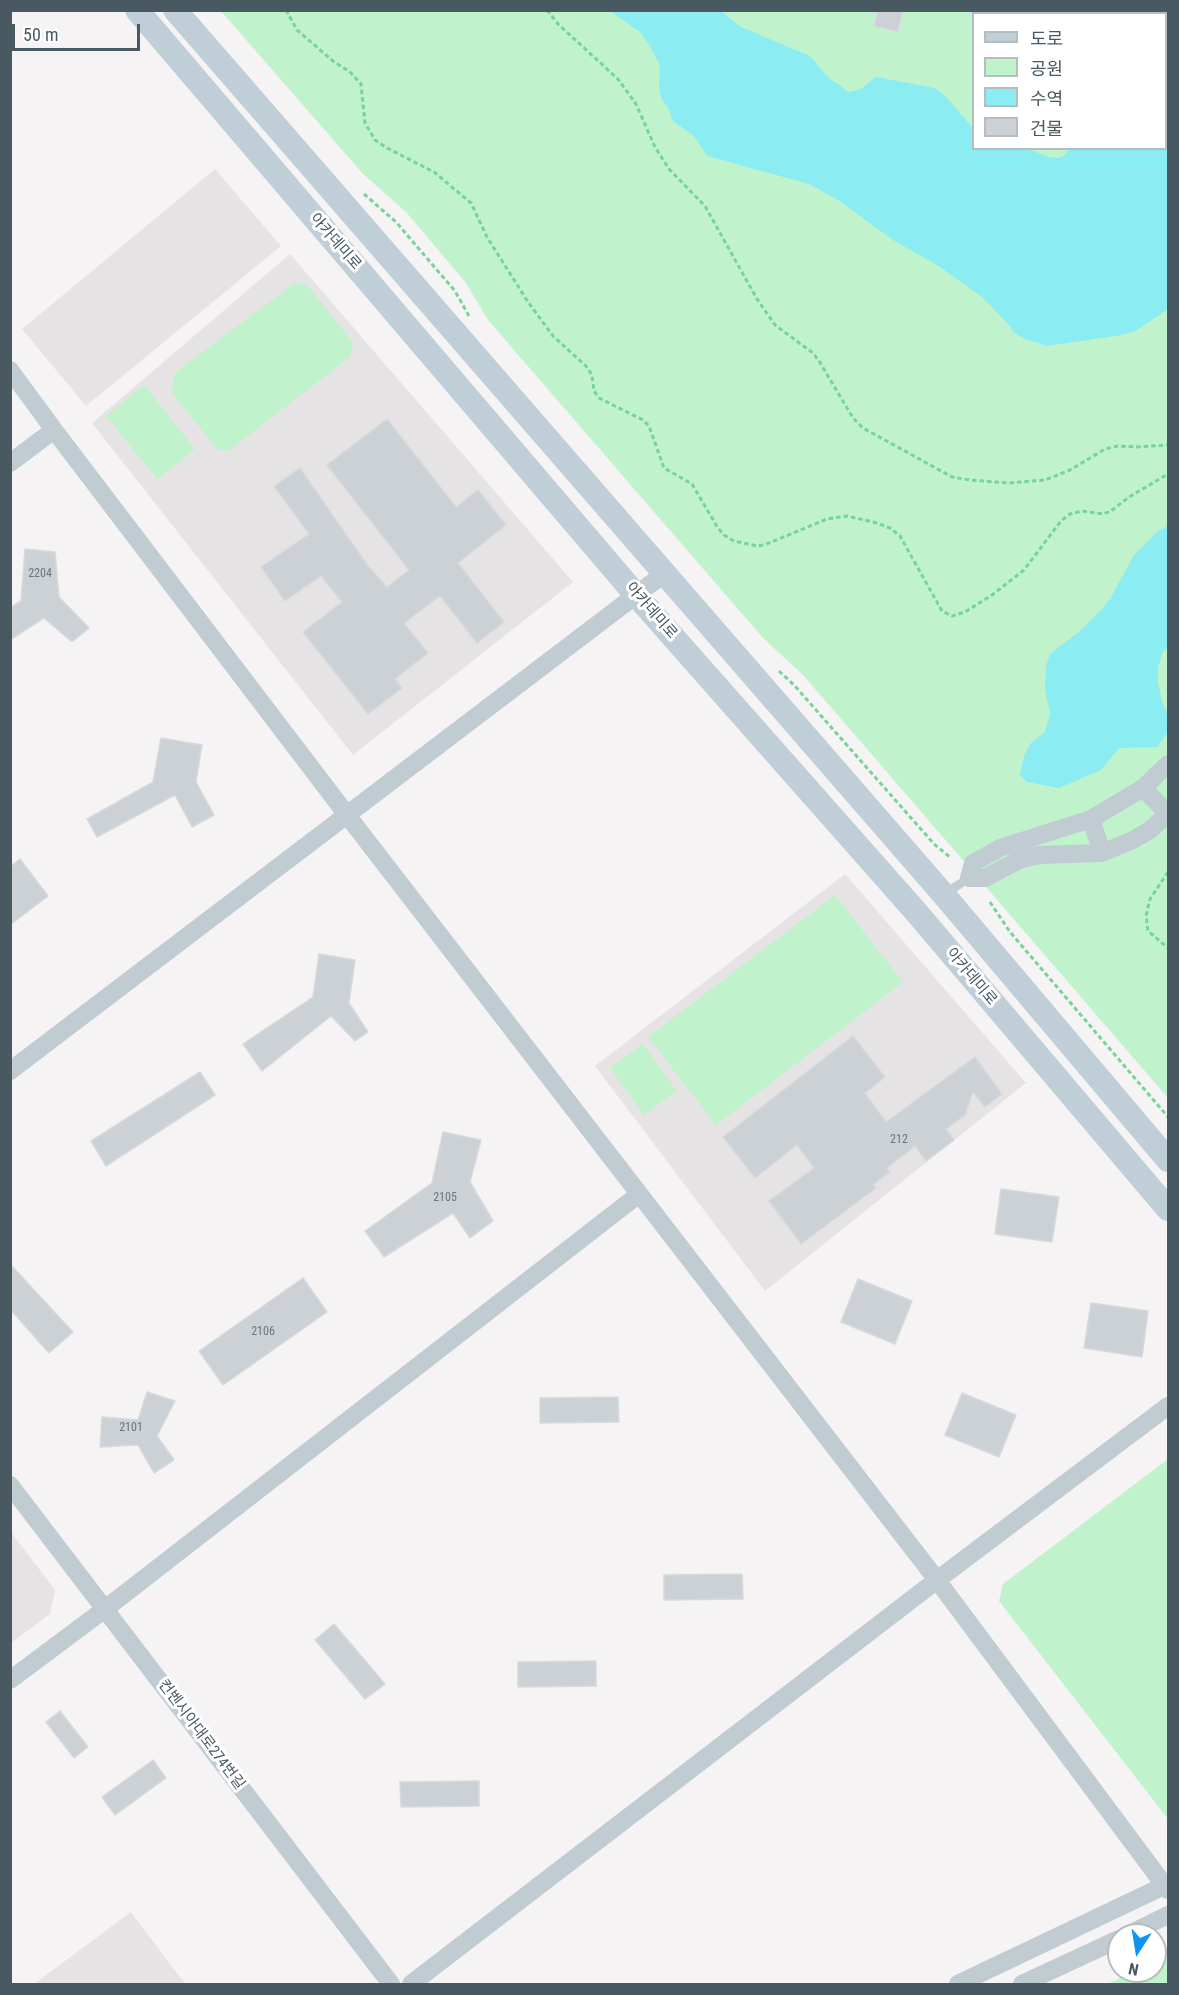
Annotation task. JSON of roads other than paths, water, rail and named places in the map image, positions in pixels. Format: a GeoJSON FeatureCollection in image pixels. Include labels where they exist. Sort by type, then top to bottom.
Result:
{"type":"FeatureCollection","features":[{"type":"Feature","properties":{"kind":"main road","name":"아카데미로"},"geometry":{"type":"LineString","coordinates":[[137,10],[636,595],[917,913],[1168,1209]]}},
{"type":"Feature","properties":{"kind":"main road","name":"아카데미로"},"geometry":{"type":"LineString","coordinates":[[175,10],[944,895],[1168,1160]]}},
{"type":"Feature","properties":{"kind":"street"},"geometry":{"type":"LineString","coordinates":[[10,370],[347,815],[937,1580],[1168,1886],[958,1984]]}},
{"type":"Feature","properties":{"kind":"street"},"geometry":{"type":"LineString","coordinates":[[10,464],[54,430]]}},
{"type":"Feature","properties":{"kind":"street"},"geometry":{"type":"LineString","coordinates":[[10,1071],[665,573]]}},
{"type":"Feature","properties":{"kind":"street"},"geometry":{"type":"LineString","coordinates":[[1143,788],[1168,814],[1150,830],[1133,840],[1102,853],[1039,855],[1019,860],[985,878],[969,878],[973,863],[1000,848],[1091,819],[1143,788],[1168,764]]}},
{"type":"Feature","properties":{"kind":"street"},"geometry":{"type":"LineString","coordinates":[[1091,819],[1102,853]]}},
{"type":"Feature","properties":{"kind":"street"},"geometry":{"type":"LineString","coordinates":[[10,1680],[105,1609],[638,1195]]}},
{"type":"Feature","properties":{"kind":"street"},"geometry":{"type":"LineString","coordinates":[[411,1984],[937,1580],[1168,1406]]}},
{"type":"Feature","properties":{"kind":"street","name":"컨벤시아대로274번길"},"geometry":{"type":"LineString","coordinates":[[10,1485],[391,1984]]}},
{"type":"Feature","properties":{"kind":"street"},"geometry":{"type":"LineString","coordinates":[[1152,1923],[1168,1915]]}},
{"type":"Feature","properties":{"kind":"street"},"geometry":{"type":"LineString","coordinates":[[1022,1984],[1107,1945]]}},
{"type":"Feature","properties":{"kind":"lane"},"geometry":{"type":"LineString","coordinates":[[944,895],[969,878]]}},
{"type":"Feature","properties":{"kind":"water"},"geometry":{"type":"Polygon","coordinates":[[[610,11],[721,11],[741,27],[810,56],[829,78],[849,92],[861,89],[876,77],[935,88],[972,127],[972,150],[1031,150],[1057,158],[1064,156],[1068,150],[1168,149],[1168,309],[1137,330],[1122,335],[1047,346],[1023,338],[1013,332],[982,297],[937,265],[893,240],[838,200],[809,184],[707,156],[694,136],[673,121],[661,98],[659,63],[640,32],[610,11]]]}},
{"type":"Feature","properties":{"kind":"water"},"geometry":{"type":"Polygon","coordinates":[[[1168,526],[1168,647],[1163,652],[1158,667],[1158,683],[1163,705],[1168,714],[1168,732],[1157,747],[1119,748],[1101,770],[1059,788],[1027,782],[1020,775],[1024,756],[1031,743],[1045,732],[1050,714],[1045,689],[1046,666],[1050,654],[1080,631],[1100,611],[1110,599],[1134,555],[1158,531],[1168,526]]]}}]}
